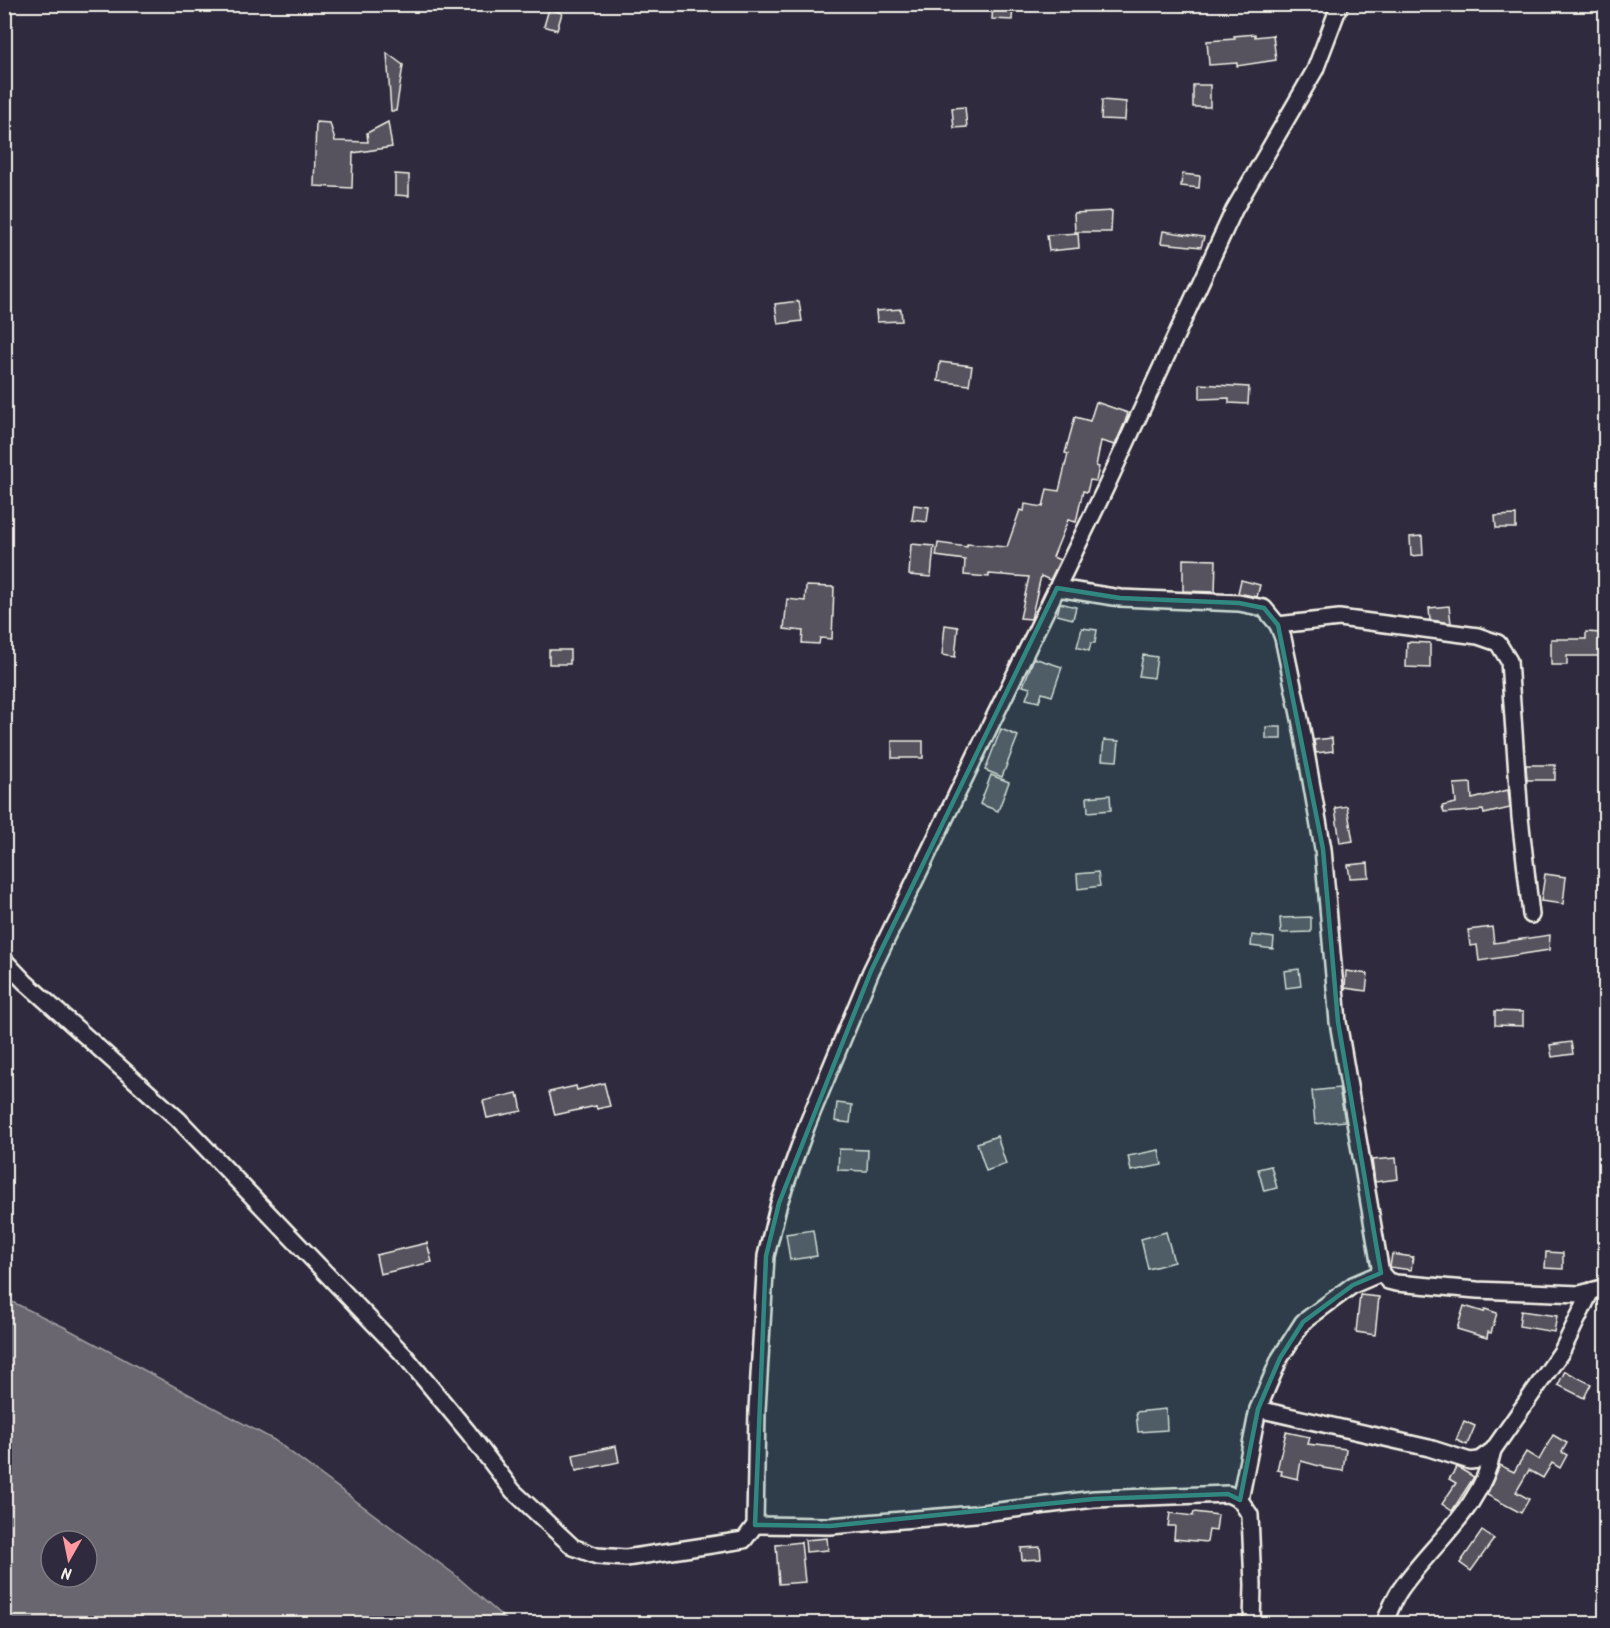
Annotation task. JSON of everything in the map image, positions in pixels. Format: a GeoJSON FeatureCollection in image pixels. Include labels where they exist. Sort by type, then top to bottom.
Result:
{"type":"FeatureCollection","features":[{"type":"Feature","properties":{"kind":"street"},"geometry":{"type":"LineString","coordinates":[[4,960],[25,982],[178,1119],[405,1356],[513,1491],[573,1547],[597,1556],[626,1558],[744,1540],[755,1525],[766,1256],[779,1203],[807,1125],[871,971],[1105,489],[1234,210],[1315,70],[1340,4]]}},
{"type":"Feature","properties":{"kind":"street"},"geometry":{"type":"LineString","coordinates":[[1057,588],[1120,598],[1239,603],[1264,608],[1278,625],[1283,638],[1301,724],[1323,849],[1338,1022],[1381,1273],[1388,1281],[1396,1283],[1476,1290],[1580,1294],[1598,1289]]}},
{"type":"Feature","properties":{"kind":"street"},"geometry":{"type":"LineString","coordinates":[[1278,625],[1339,618],[1478,636],[1498,643],[1509,661],[1520,817],[1531,915]]}},
{"type":"Feature","properties":{"kind":"street"},"geometry":{"type":"LineString","coordinates":[[1240,1500],[1258,1409],[1280,1358],[1303,1322],[1353,1285],[1381,1273]]}},
{"type":"Feature","properties":{"kind":"street"},"geometry":{"type":"LineString","coordinates":[[1258,1409],[1429,1448],[1470,1461],[1479,1460],[1493,1450],[1562,1351],[1598,1289]]}},
{"type":"Feature","properties":{"kind":"street"},"geometry":{"type":"LineString","coordinates":[[1384,1623],[1399,1591],[1473,1503],[1489,1470],[1493,1450]]}},
{"type":"Feature","properties":{"kind":"street"},"geometry":{"type":"LineString","coordinates":[[755,1525],[831,1526],[975,1514],[1094,1499],[1228,1494],[1240,1500],[1250,1515],[1252,1623]]}},
{"type":"Feature","properties":{"kind":"highlighted area"},"geometry":{"type":"Polygon","coordinates":[[[1057,588],[1120,598],[1239,603],[1264,608],[1278,625],[1323,849],[1338,1022],[1381,1273],[1353,1285],[1303,1322],[1280,1358],[1258,1409],[1240,1500],[1228,1494],[1094,1499],[830,1526],[755,1525],[766,1256],[779,1203],[871,971],[1057,588]]]}},
{"type":"Feature","properties":{"kind":"shaded area"},"geometry":{"type":"Polygon","coordinates":[[[4,1298],[64,1327],[274,1440],[454,1574],[510,1623],[5,1623],[4,1298]]]}},
{"type":"Feature","properties":{"kind":"building"},"geometry":{"type":"Polygon","coordinates":[[[993,4],[1013,5],[1012,20],[992,19],[993,4]]]}},
{"type":"Feature","properties":{"kind":"building"},"geometry":{"type":"Polygon","coordinates":[[[549,9],[562,13],[557,30],[544,26],[549,9]]]}},
{"type":"Feature","properties":{"kind":"building"},"geometry":{"type":"Polygon","coordinates":[[[1255,34],[1255,37],[1273,35],[1276,60],[1237,66],[1237,63],[1209,65],[1207,41],[1235,39],[1234,36],[1255,34]]]}},
{"type":"Feature","properties":{"kind":"building"},"geometry":{"type":"Polygon","coordinates":[[[387,53],[403,65],[396,111],[391,111],[387,53]]]}},
{"type":"Feature","properties":{"kind":"building"},"geometry":{"type":"Polygon","coordinates":[[[1193,85],[1210,85],[1210,107],[1193,107],[1193,85]]]}},
{"type":"Feature","properties":{"kind":"building"},"geometry":{"type":"Polygon","coordinates":[[[1102,100],[1126,102],[1125,120],[1101,119],[1102,100]]]}},
{"type":"Feature","properties":{"kind":"building"},"geometry":{"type":"Polygon","coordinates":[[[965,107],[967,127],[954,128],[952,108],[965,107]]]}},
{"type":"Feature","properties":{"kind":"building"},"geometry":{"type":"Polygon","coordinates":[[[316,122],[330,123],[335,141],[368,142],[367,133],[388,122],[392,147],[353,153],[352,188],[314,186],[316,122]]]}},
{"type":"Feature","properties":{"kind":"building"},"geometry":{"type":"Polygon","coordinates":[[[395,174],[409,175],[409,196],[395,195],[395,174]]]}},
{"type":"Feature","properties":{"kind":"building"},"geometry":{"type":"Polygon","coordinates":[[[1182,174],[1200,176],[1199,188],[1181,186],[1182,174]]]}},
{"type":"Feature","properties":{"kind":"building"},"geometry":{"type":"Polygon","coordinates":[[[1112,211],[1111,232],[1075,232],[1074,213],[1112,211]]]}},
{"type":"Feature","properties":{"kind":"building"},"geometry":{"type":"Polygon","coordinates":[[[1163,231],[1204,237],[1201,247],[1161,243],[1163,231]]]}},
{"type":"Feature","properties":{"kind":"building"},"geometry":{"type":"Polygon","coordinates":[[[1078,233],[1079,248],[1049,251],[1047,235],[1078,233]]]}},
{"type":"Feature","properties":{"kind":"building"},"geometry":{"type":"Polygon","coordinates":[[[799,301],[802,321],[778,324],[775,304],[799,301]]]}},
{"type":"Feature","properties":{"kind":"building"},"geometry":{"type":"Polygon","coordinates":[[[901,309],[902,321],[877,322],[876,311],[901,309]]]}},
{"type":"Feature","properties":{"kind":"building"},"geometry":{"type":"Polygon","coordinates":[[[940,362],[972,366],[969,385],[938,381],[940,362]]]}},
{"type":"Feature","properties":{"kind":"building"},"geometry":{"type":"Polygon","coordinates":[[[1200,384],[1249,387],[1248,404],[1229,403],[1229,398],[1200,399],[1200,384]]]}},
{"type":"Feature","properties":{"kind":"building"},"geometry":{"type":"Polygon","coordinates":[[[1096,402],[1128,413],[1125,422],[1115,445],[1101,441],[1096,466],[1099,467],[1096,481],[1090,480],[1087,492],[1083,491],[1076,522],[1068,520],[1053,557],[1060,560],[1050,580],[1041,576],[1031,619],[1020,618],[1029,577],[964,575],[965,560],[936,556],[938,543],[967,547],[967,544],[1007,547],[1020,510],[1024,511],[1025,504],[1043,507],[1047,489],[1059,491],[1068,454],[1065,453],[1075,417],[1090,421],[1096,402]]]}},
{"type":"Feature","properties":{"kind":"building"},"geometry":{"type":"Polygon","coordinates":[[[914,505],[929,507],[927,522],[912,520],[914,505]]]}},
{"type":"Feature","properties":{"kind":"building"},"geometry":{"type":"Polygon","coordinates":[[[1516,515],[1516,528],[1496,528],[1495,516],[1516,515]]]}},
{"type":"Feature","properties":{"kind":"building"},"geometry":{"type":"Polygon","coordinates":[[[1422,536],[1423,555],[1411,556],[1410,537],[1422,536]]]}},
{"type":"Feature","properties":{"kind":"building"},"geometry":{"type":"Polygon","coordinates":[[[911,544],[934,546],[931,577],[909,575],[911,544]]]}},
{"type":"Feature","properties":{"kind":"building"},"geometry":{"type":"Polygon","coordinates":[[[1183,559],[1216,560],[1215,592],[1183,591],[1183,559]]]}},
{"type":"Feature","properties":{"kind":"building"},"geometry":{"type":"Polygon","coordinates":[[[1241,580],[1260,585],[1257,597],[1238,593],[1241,580]]]}},
{"type":"Feature","properties":{"kind":"building"},"geometry":{"type":"Polygon","coordinates":[[[806,586],[834,587],[832,639],[820,638],[819,644],[802,643],[803,631],[784,629],[787,599],[805,601],[806,586]]]}},
{"type":"Feature","properties":{"kind":"building"},"geometry":{"type":"Polygon","coordinates":[[[1060,603],[1076,607],[1073,619],[1057,615],[1060,603]]]}},
{"type":"Feature","properties":{"kind":"building"},"geometry":{"type":"Polygon","coordinates":[[[1449,606],[1451,623],[1430,620],[1429,608],[1449,606]]]}},
{"type":"Feature","properties":{"kind":"building"},"geometry":{"type":"Polygon","coordinates":[[[945,625],[958,627],[955,657],[942,655],[945,625]]]}},
{"type":"Feature","properties":{"kind":"building"},"geometry":{"type":"Polygon","coordinates":[[[1082,628],[1097,630],[1095,643],[1091,643],[1089,651],[1077,647],[1082,628]]]}},
{"type":"Feature","properties":{"kind":"building"},"geometry":{"type":"Polygon","coordinates":[[[1586,632],[1601,633],[1600,656],[1567,656],[1567,665],[1551,665],[1551,639],[1586,639],[1586,632]]]}},
{"type":"Feature","properties":{"kind":"building"},"geometry":{"type":"Polygon","coordinates":[[[1407,642],[1430,643],[1430,668],[1406,667],[1407,642]]]}},
{"type":"Feature","properties":{"kind":"building"},"geometry":{"type":"Polygon","coordinates":[[[549,650],[570,650],[570,664],[549,664],[549,650]]]}},
{"type":"Feature","properties":{"kind":"building"},"geometry":{"type":"Polygon","coordinates":[[[1143,655],[1157,657],[1154,678],[1139,676],[1143,655]]]}},
{"type":"Feature","properties":{"kind":"building"},"geometry":{"type":"Polygon","coordinates":[[[1034,658],[1062,667],[1052,696],[1042,693],[1039,702],[1026,699],[1030,688],[1023,686],[1034,658]]]}},
{"type":"Feature","properties":{"kind":"building"},"geometry":{"type":"Polygon","coordinates":[[[1266,727],[1281,727],[1281,739],[1266,739],[1266,727]]]}},
{"type":"Feature","properties":{"kind":"building"},"geometry":{"type":"Polygon","coordinates":[[[1001,729],[1018,736],[1002,777],[985,770],[1001,729]]]}},
{"type":"Feature","properties":{"kind":"building"},"geometry":{"type":"Polygon","coordinates":[[[1332,738],[1333,751],[1316,753],[1314,740],[1332,738]]]}},
{"type":"Feature","properties":{"kind":"building"},"geometry":{"type":"Polygon","coordinates":[[[1104,740],[1119,741],[1117,761],[1102,760],[1104,740]]]}},
{"type":"Feature","properties":{"kind":"building"},"geometry":{"type":"Polygon","coordinates":[[[892,741],[923,741],[923,758],[892,758],[892,741]]]}},
{"type":"Feature","properties":{"kind":"building"},"geometry":{"type":"Polygon","coordinates":[[[1526,765],[1555,765],[1555,780],[1527,780],[1526,765]]]}},
{"type":"Feature","properties":{"kind":"building"},"geometry":{"type":"Polygon","coordinates":[[[991,775],[1009,782],[998,811],[980,804],[991,775]]]}},
{"type":"Feature","properties":{"kind":"building"},"geometry":{"type":"Polygon","coordinates":[[[1471,783],[1472,799],[1508,790],[1510,808],[1484,814],[1483,810],[1444,813],[1442,806],[1456,803],[1454,784],[1471,783]]]}},
{"type":"Feature","properties":{"kind":"building"},"geometry":{"type":"Polygon","coordinates":[[[1110,795],[1111,810],[1088,812],[1087,797],[1110,795]]]}},
{"type":"Feature","properties":{"kind":"building"},"geometry":{"type":"Polygon","coordinates":[[[1347,806],[1353,841],[1340,843],[1335,808],[1347,806]]]}},
{"type":"Feature","properties":{"kind":"building"},"geometry":{"type":"Polygon","coordinates":[[[1368,863],[1369,877],[1350,878],[1348,865],[1368,863]]]}},
{"type":"Feature","properties":{"kind":"building"},"geometry":{"type":"Polygon","coordinates":[[[1098,872],[1100,886],[1078,889],[1077,874],[1098,872]]]}},
{"type":"Feature","properties":{"kind":"building"},"geometry":{"type":"Polygon","coordinates":[[[1545,874],[1566,877],[1563,904],[1541,901],[1545,874]]]}},
{"type":"Feature","properties":{"kind":"building"},"geometry":{"type":"Polygon","coordinates":[[[1311,917],[1311,932],[1281,933],[1280,918],[1311,917]]]}},
{"type":"Feature","properties":{"kind":"building"},"geometry":{"type":"Polygon","coordinates":[[[1492,927],[1494,943],[1550,935],[1549,950],[1479,961],[1477,945],[1470,946],[1468,930],[1492,927]]]}},
{"type":"Feature","properties":{"kind":"building"},"geometry":{"type":"Polygon","coordinates":[[[1252,935],[1274,938],[1273,949],[1251,946],[1252,935]]]}},
{"type":"Feature","properties":{"kind":"building"},"geometry":{"type":"Polygon","coordinates":[[[1299,969],[1301,986],[1286,988],[1284,971],[1299,969]]]}},
{"type":"Feature","properties":{"kind":"building"},"geometry":{"type":"Polygon","coordinates":[[[1346,971],[1368,974],[1366,991],[1345,988],[1346,971]]]}},
{"type":"Feature","properties":{"kind":"building"},"geometry":{"type":"Polygon","coordinates":[[[1495,1011],[1523,1012],[1523,1026],[1495,1025],[1495,1011]]]}},
{"type":"Feature","properties":{"kind":"building"},"geometry":{"type":"Polygon","coordinates":[[[1571,1042],[1573,1054],[1552,1057],[1550,1045],[1571,1042]]]}},
{"type":"Feature","properties":{"kind":"building"},"geometry":{"type":"Polygon","coordinates":[[[604,1083],[610,1106],[597,1109],[596,1106],[555,1115],[549,1092],[576,1086],[577,1090],[604,1083]]]}},
{"type":"Feature","properties":{"kind":"building"},"geometry":{"type":"Polygon","coordinates":[[[1339,1088],[1345,1121],[1315,1124],[1312,1091],[1339,1088]]]}},
{"type":"Feature","properties":{"kind":"building"},"geometry":{"type":"Polygon","coordinates":[[[517,1093],[522,1111],[487,1118],[483,1101],[517,1093]]]}},
{"type":"Feature","properties":{"kind":"building"},"geometry":{"type":"Polygon","coordinates":[[[837,1103],[852,1105],[850,1123],[835,1121],[837,1103]]]}},
{"type":"Feature","properties":{"kind":"building"},"geometry":{"type":"Polygon","coordinates":[[[997,1136],[1006,1164],[986,1171],[977,1143],[997,1136]]]}},
{"type":"Feature","properties":{"kind":"building"},"geometry":{"type":"Polygon","coordinates":[[[839,1149],[868,1150],[867,1171],[838,1170],[839,1149]]]}},
{"type":"Feature","properties":{"kind":"building"},"geometry":{"type":"Polygon","coordinates":[[[1159,1150],[1162,1165],[1131,1171],[1128,1156],[1159,1150]]]}},
{"type":"Feature","properties":{"kind":"building"},"geometry":{"type":"Polygon","coordinates":[[[1396,1158],[1398,1179],[1375,1182],[1372,1160],[1396,1158]]]}},
{"type":"Feature","properties":{"kind":"building"},"geometry":{"type":"Polygon","coordinates":[[[1271,1166],[1277,1188],[1264,1191],[1258,1169],[1271,1166]]]}},
{"type":"Feature","properties":{"kind":"building"},"geometry":{"type":"Polygon","coordinates":[[[813,1230],[817,1256],[790,1260],[786,1234],[813,1230]]]}},
{"type":"Feature","properties":{"kind":"building"},"geometry":{"type":"Polygon","coordinates":[[[1166,1232],[1174,1262],[1148,1269],[1141,1239],[1166,1232]]]}},
{"type":"Feature","properties":{"kind":"building"},"geometry":{"type":"Polygon","coordinates":[[[427,1243],[432,1262],[380,1274],[376,1255],[427,1243]]]}},
{"type":"Feature","properties":{"kind":"building"},"geometry":{"type":"Polygon","coordinates":[[[1546,1252],[1563,1253],[1563,1269],[1545,1268],[1546,1252]]]}},
{"type":"Feature","properties":{"kind":"building"},"geometry":{"type":"Polygon","coordinates":[[[1392,1254],[1413,1257],[1411,1270],[1390,1267],[1392,1254]]]}},
{"type":"Feature","properties":{"kind":"building"},"geometry":{"type":"Polygon","coordinates":[[[1360,1295],[1379,1297],[1375,1335],[1356,1332],[1360,1295]]]}},
{"type":"Feature","properties":{"kind":"building"},"geometry":{"type":"Polygon","coordinates":[[[1464,1306],[1497,1313],[1491,1333],[1488,1332],[1487,1338],[1457,1329],[1464,1306]]]}},
{"type":"Feature","properties":{"kind":"building"},"geometry":{"type":"Polygon","coordinates":[[[1521,1311],[1557,1316],[1554,1332],[1519,1326],[1521,1311]]]}},
{"type":"Feature","properties":{"kind":"building"},"geometry":{"type":"Polygon","coordinates":[[[1565,1371],[1591,1384],[1584,1398],[1558,1385],[1565,1371]]]}},
{"type":"Feature","properties":{"kind":"building"},"geometry":{"type":"Polygon","coordinates":[[[1166,1409],[1167,1430],[1138,1432],[1136,1412],[1166,1409]]]}},
{"type":"Feature","properties":{"kind":"building"},"geometry":{"type":"Polygon","coordinates":[[[1464,1421],[1475,1426],[1467,1445],[1456,1440],[1464,1421]]]}},
{"type":"Feature","properties":{"kind":"building"},"geometry":{"type":"Polygon","coordinates":[[[1286,1432],[1310,1437],[1308,1444],[1346,1449],[1343,1471],[1301,1461],[1298,1479],[1281,1475],[1282,1471],[1277,1470],[1286,1432]]]}},
{"type":"Feature","properties":{"kind":"building"},"geometry":{"type":"Polygon","coordinates":[[[1553,1435],[1567,1443],[1562,1452],[1567,1455],[1560,1468],[1552,1463],[1543,1478],[1529,1470],[1516,1492],[1529,1499],[1521,1513],[1487,1495],[1500,1465],[1514,1472],[1526,1452],[1539,1460],[1553,1435]]]}},
{"type":"Feature","properties":{"kind":"building"},"geometry":{"type":"Polygon","coordinates":[[[616,1446],[619,1462],[576,1471],[573,1455],[616,1446]]]}},
{"type":"Feature","properties":{"kind":"building"},"geometry":{"type":"Polygon","coordinates":[[[1457,1467],[1474,1477],[1452,1511],[1442,1504],[1456,1483],[1449,1479],[1457,1467]]]}},
{"type":"Feature","properties":{"kind":"building"},"geometry":{"type":"Polygon","coordinates":[[[1194,1512],[1218,1515],[1216,1531],[1209,1530],[1207,1542],[1174,1539],[1175,1526],[1168,1526],[1170,1513],[1193,1516],[1194,1512]]]}},
{"type":"Feature","properties":{"kind":"building"},"geometry":{"type":"Polygon","coordinates":[[[1482,1531],[1494,1539],[1471,1571],[1460,1563],[1482,1531]]]}},
{"type":"Feature","properties":{"kind":"building"},"geometry":{"type":"Polygon","coordinates":[[[827,1538],[828,1550],[806,1552],[805,1540],[827,1538]]]}},
{"type":"Feature","properties":{"kind":"building"},"geometry":{"type":"Polygon","coordinates":[[[801,1542],[805,1582],[779,1584],[776,1545],[801,1542]]]}},
{"type":"Feature","properties":{"kind":"building"},"geometry":{"type":"Polygon","coordinates":[[[1040,1547],[1041,1559],[1022,1560],[1021,1548],[1040,1547]]]}}]}
